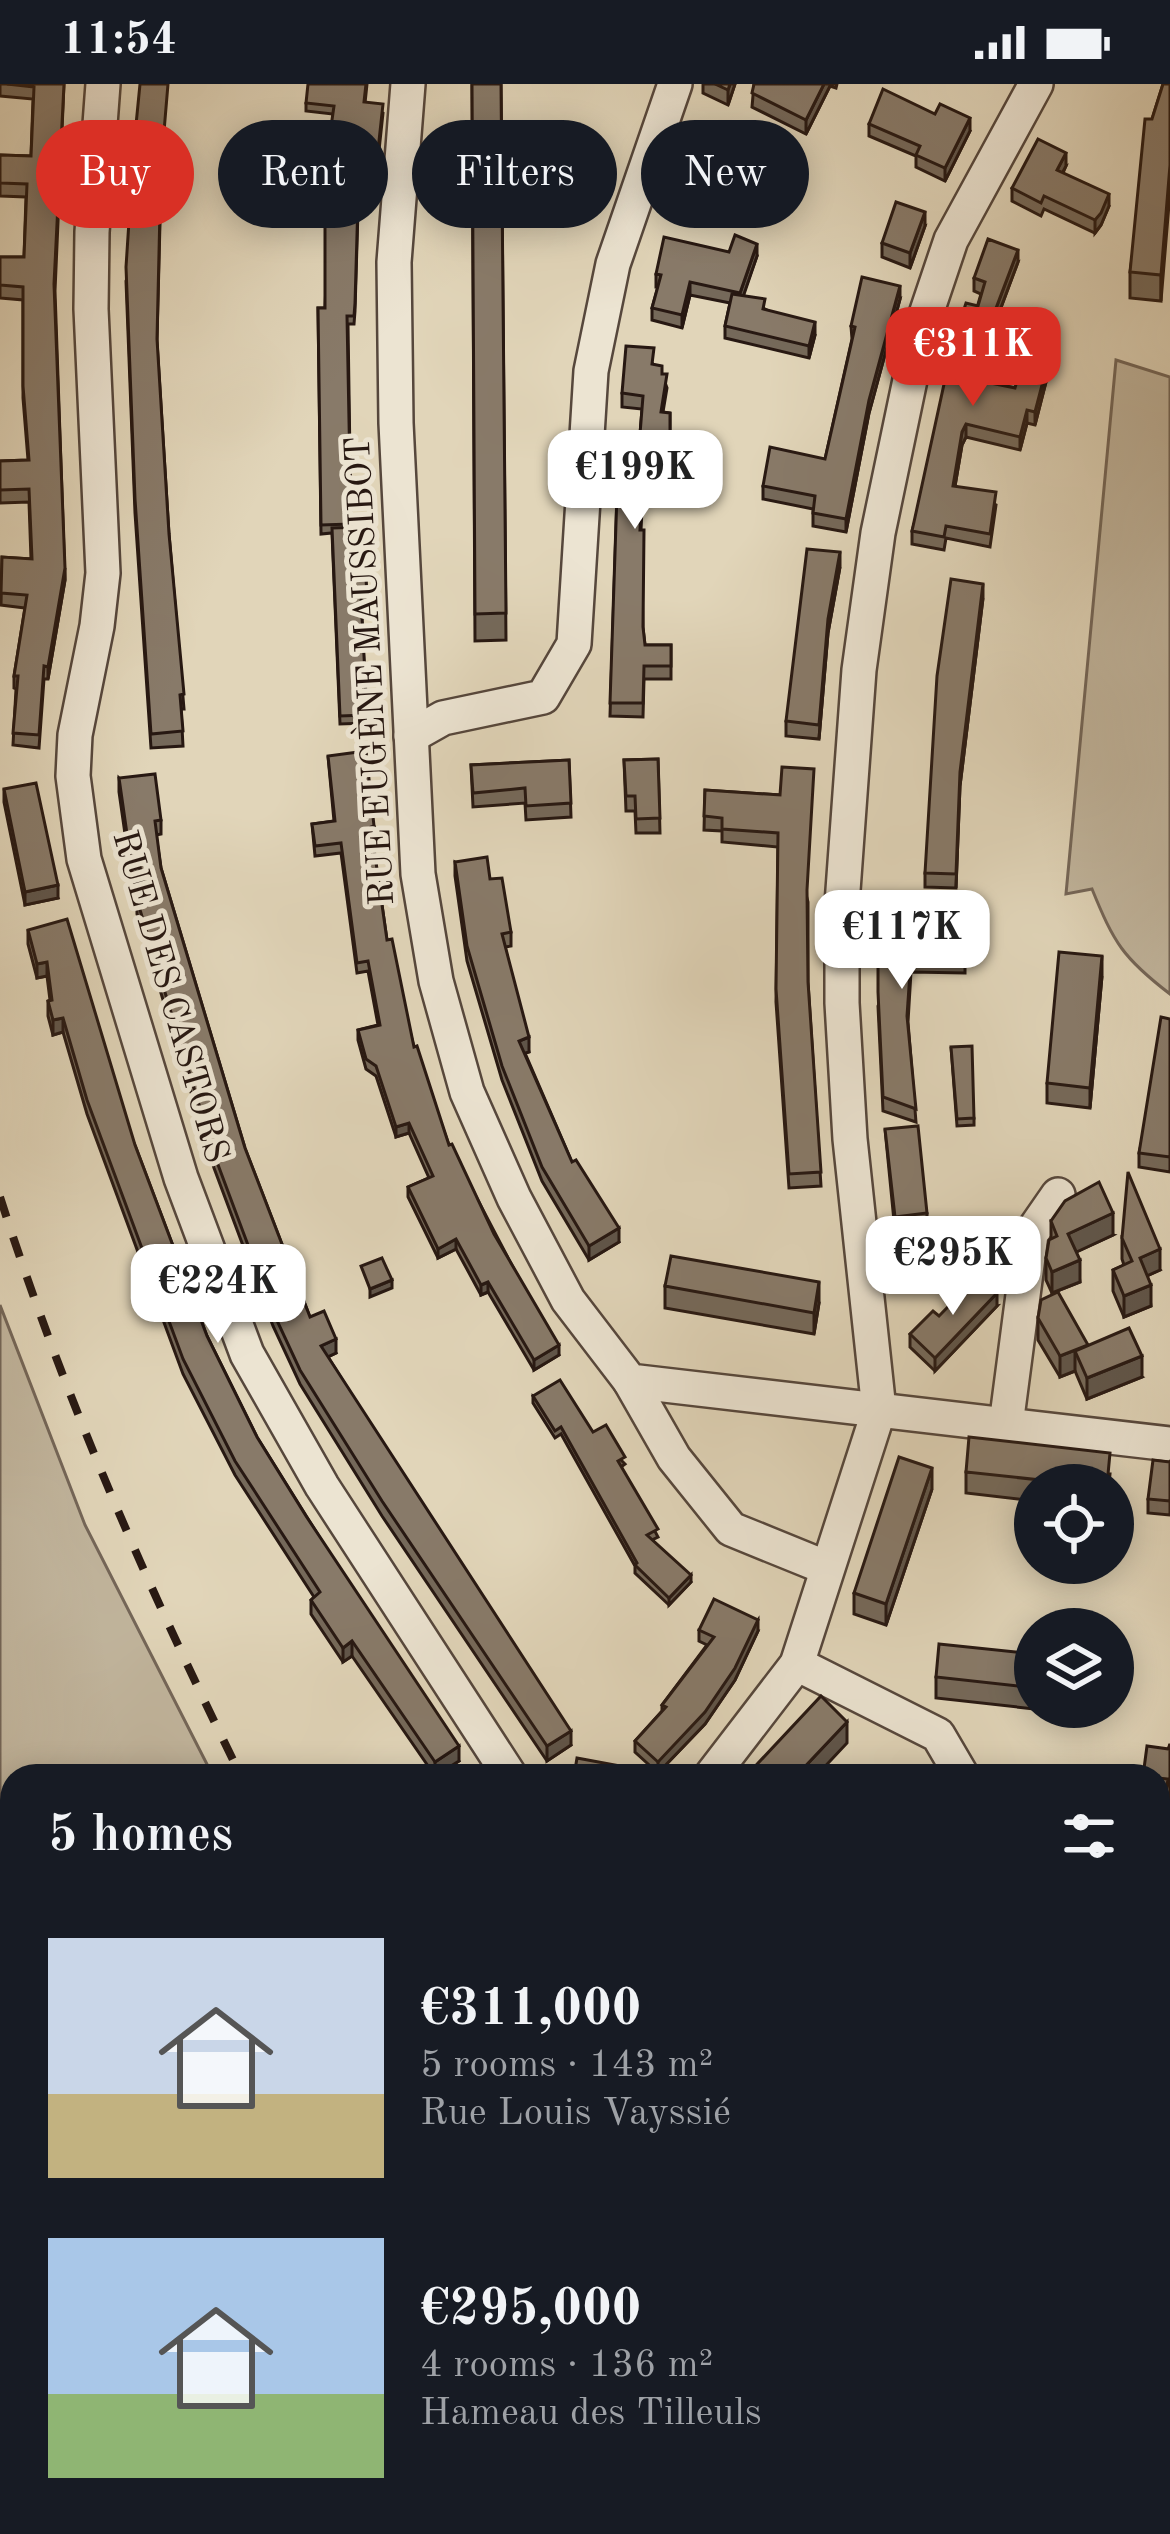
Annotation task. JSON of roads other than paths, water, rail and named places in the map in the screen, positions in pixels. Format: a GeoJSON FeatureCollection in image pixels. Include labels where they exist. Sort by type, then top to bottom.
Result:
{"type":"FeatureCollection","features":[{"type":"Feature","properties":{"kind":"street","name":"RUE DES CASTORS"},"geometry":{"type":"LineString","coordinates":[[103,84],[91,309],[103,573],[73,776],[84,859],[181,1178],[247,1354],[322,1486],[503,1764]]}},
{"type":"Feature","properties":{"kind":"street","name":"RUE EUGÈNE MAUSSIBOT"},"geometry":{"type":"LineString","coordinates":[[408,84],[394,262],[396,423],[418,874],[436,982],[467,1092],[514,1198],[568,1300],[629,1381],[674,1457],[731,1529],[827,1568]]}},
{"type":"Feature","properties":{"kind":"street"},"geometry":{"type":"LineString","coordinates":[[411,736],[443,718],[543,697],[574,644],[591,371],[613,264],[675,84]]}},
{"type":"Feature","properties":{"kind":"street"},"geometry":{"type":"LineString","coordinates":[[720,1764],[797,1664],[879,1410],[850,1139],[842,1003],[842,904],[859,670],[878,533],[920,332],[951,240],[1035,84]]}},
{"type":"Feature","properties":{"kind":"street"},"geometry":{"type":"LineString","coordinates":[[1006,1426],[1031,1234],[1058,1195]]}},
{"type":"Feature","properties":{"kind":"street"},"geometry":{"type":"LineString","coordinates":[[629,1381],[1170,1444]]}},
{"type":"Feature","properties":{"kind":"street"},"geometry":{"type":"LineString","coordinates":[[797,1664],[938,1735],[955,1764]]}},
{"type":"Feature","properties":{"kind":"railway"},"geometry":{"type":"LineString","coordinates":[[0,1197],[110,1491],[235,1764]]}}]}
